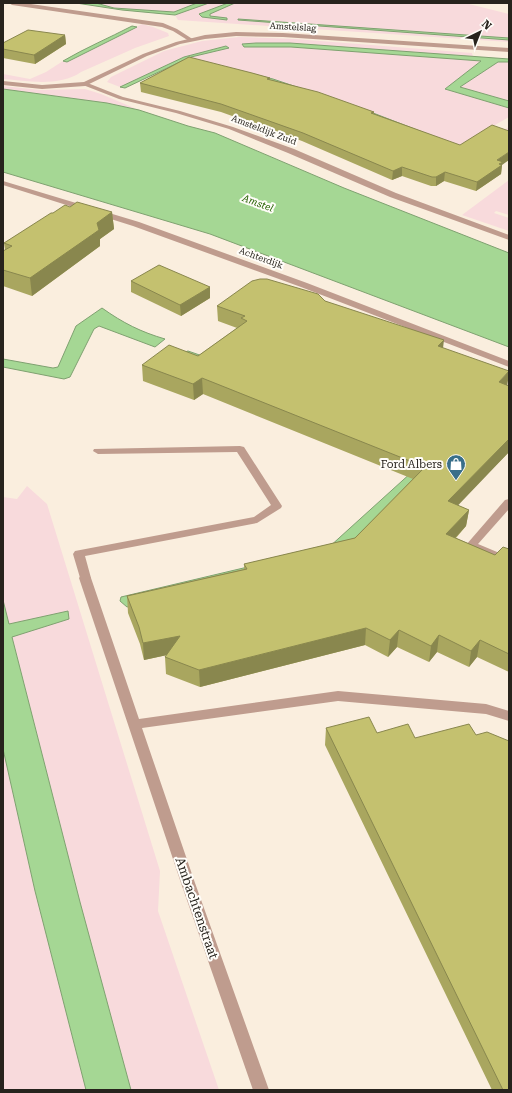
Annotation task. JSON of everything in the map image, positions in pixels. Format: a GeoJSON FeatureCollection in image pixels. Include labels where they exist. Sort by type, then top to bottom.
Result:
{"type":"FeatureCollection","features":[{"type":"Feature","properties":{"kind":"street"},"geometry":{"type":"LineString","coordinates":[[12,3],[163,26],[175,30],[191,40]]}},
{"type":"Feature","properties":{"kind":"street","name":"Amstelslag"},"geometry":{"type":"LineString","coordinates":[[86,84],[152,52],[191,40],[220,35],[250,34],[509,50]]}},
{"type":"Feature","properties":{"kind":"street","name":"Amsteldijk Zuid"},"geometry":{"type":"LineString","coordinates":[[3,83],[42,87],[86,84],[122,98],[186,114],[231,128],[291,151],[393,195],[446,216],[509,238]]}},
{"type":"Feature","properties":{"kind":"street","name":"Achterdijk"},"geometry":{"type":"LineString","coordinates":[[3,183],[136,224],[304,284],[509,364]]}},
{"type":"Feature","properties":{"kind":"street","name":"Ambachtenstraat"},"geometry":{"type":"LineString","coordinates":[[98,451],[240,449],[277,506],[257,520],[79,554],[85,578],[188,883],[261,1090]]}},
{"type":"Feature","properties":{"kind":"street"},"geometry":{"type":"LineString","coordinates":[[509,502],[471,545],[509,561]]}},
{"type":"Feature","properties":{"kind":"street"},"geometry":{"type":"LineString","coordinates":[[135,724],[338,696],[486,709],[509,716]]}},
{"type":"Feature","properties":{"kind":"shaded area"},"geometry":{"type":"Polygon","coordinates":[[[96,3],[197,3],[174,12],[114,8],[96,3]]]}},
{"type":"Feature","properties":{"kind":"shaded area"},"geometry":{"type":"Polygon","coordinates":[[[209,3],[228,3],[200,14],[210,15],[210,13],[235,3],[465,3],[509,14],[509,38],[238,19],[509,40],[509,42],[178,20],[175,15],[209,3]]]}},
{"type":"Feature","properties":{"kind":"shaded area"},"geometry":{"type":"Polygon","coordinates":[[[142,24],[168,33],[169,36],[135,48],[73,77],[63,80],[33,82],[3,79],[3,74],[30,79],[46,72],[63,61],[67,62],[142,24]]]}},
{"type":"Feature","properties":{"kind":"shaded area"},"geometry":{"type":"Polygon","coordinates":[[[239,37],[295,39],[472,53],[473,57],[290,43],[242,44],[244,47],[291,47],[481,61],[445,89],[509,108],[509,117],[488,129],[499,133],[509,127],[509,136],[466,149],[191,59],[191,57],[228,48],[226,46],[184,57],[120,87],[107,82],[111,77],[164,51],[202,41],[239,37]]]}},
{"type":"Feature","properties":{"kind":"shaded area"},"geometry":{"type":"Polygon","coordinates":[[[498,62],[509,62],[509,101],[460,87],[498,62]]]}},
{"type":"Feature","properties":{"kind":"shaded area"},"geometry":{"type":"Polygon","coordinates":[[[3,86],[40,90],[85,89],[139,110],[107,103],[3,89],[3,86]]]}},
{"type":"Feature","properties":{"kind":"shaded area"},"geometry":{"type":"Polygon","coordinates":[[[509,180],[509,215],[496,211],[494,213],[509,218],[509,231],[462,215],[509,180]]]}},
{"type":"Feature","properties":{"kind":"shaded area"},"geometry":{"type":"Polygon","coordinates":[[[27,486],[47,504],[160,871],[158,911],[219,1090],[131,1090],[80,902],[12,636],[69,619],[68,611],[9,624],[3,600],[3,497],[17,499],[27,486]]]}},
{"type":"Feature","properties":{"kind":"shaded area"},"geometry":{"type":"Polygon","coordinates":[[[3,749],[35,891],[86,1090],[3,1090],[3,749]]]}},
{"type":"Feature","properties":{"kind":"water"},"geometry":{"type":"Polygon","coordinates":[[[76,3],[96,3],[114,8],[174,12],[197,3],[209,3],[175,15],[122,10],[76,3]]]}},
{"type":"Feature","properties":{"kind":"water"},"geometry":{"type":"Polygon","coordinates":[[[228,3],[235,3],[210,14],[210,16],[227,18],[227,20],[202,17],[199,14],[228,3]]]}},
{"type":"Feature","properties":{"kind":"water"},"geometry":{"type":"Polygon","coordinates":[[[238,20],[509,38],[509,40],[238,20]]]}},
{"type":"Feature","properties":{"kind":"water"},"geometry":{"type":"Polygon","coordinates":[[[132,26],[137,27],[67,62],[63,61],[80,52],[132,26]]]}},
{"type":"Feature","properties":{"kind":"water"},"geometry":{"type":"Polygon","coordinates":[[[290,43],[509,59],[509,62],[498,62],[460,87],[509,101],[509,108],[445,89],[481,61],[291,47],[244,47],[242,44],[290,43]]]}},
{"type":"Feature","properties":{"kind":"water"},"geometry":{"type":"Polygon","coordinates":[[[226,46],[229,48],[191,57],[191,59],[273,79],[368,111],[466,149],[244,75],[182,61],[125,88],[120,87],[184,57],[226,46]]]}},
{"type":"Feature","properties":{"kind":"water","name":"Amstel"},"geometry":{"type":"Polygon","coordinates":[[[3,89],[107,103],[139,110],[215,133],[344,188],[509,253],[509,347],[210,234],[3,172],[3,89]]]}},
{"type":"Feature","properties":{"kind":"water"},"geometry":{"type":"Polygon","coordinates":[[[102,308],[132,326],[165,339],[155,347],[99,326],[94,329],[70,377],[64,379],[3,367],[3,359],[53,368],[58,367],[76,326],[102,308]]]}},
{"type":"Feature","properties":{"kind":"water"},"geometry":{"type":"Polygon","coordinates":[[[188,351],[453,449],[337,557],[127,607],[120,601],[121,597],[328,548],[434,452],[179,354],[188,351]]]}},
{"type":"Feature","properties":{"kind":"water"},"geometry":{"type":"Polygon","coordinates":[[[3,600],[9,624],[68,611],[69,619],[12,637],[80,902],[131,1090],[86,1090],[35,891],[3,749],[3,600]]]}},
{"type":"Feature","properties":{"kind":"building"},"geometry":{"type":"Polygon","coordinates":[[[28,30],[65,35],[34,55],[3,49],[3,43],[28,30]]]}},
{"type":"Feature","properties":{"kind":"building"},"geometry":{"type":"Polygon","coordinates":[[[189,57],[318,92],[460,145],[492,125],[509,131],[509,152],[497,160],[503,162],[499,164],[502,165],[477,182],[445,172],[436,177],[432,177],[402,167],[393,171],[303,133],[221,104],[140,83],[189,57]]]}},
{"type":"Feature","properties":{"kind":"building"},"geometry":{"type":"Polygon","coordinates":[[[77,202],[112,212],[97,223],[99,230],[30,278],[3,270],[3,251],[12,246],[4,243],[65,205],[70,207],[77,202]]]}},
{"type":"Feature","properties":{"kind":"building"},"geometry":{"type":"Polygon","coordinates":[[[159,265],[210,287],[180,305],[131,281],[159,265]]]}},
{"type":"Feature","properties":{"kind":"building"},"geometry":{"type":"Polygon","coordinates":[[[267,279],[318,294],[325,301],[444,340],[438,346],[509,371],[499,382],[509,386],[509,439],[448,501],[469,510],[446,534],[495,555],[503,547],[509,549],[509,654],[480,640],[471,651],[439,635],[431,646],[399,630],[390,640],[366,628],[199,670],[165,657],[180,636],[143,643],[139,627],[127,596],[247,569],[244,564],[355,538],[425,467],[202,378],[193,384],[142,365],[169,345],[198,356],[247,321],[241,318],[245,316],[217,306],[252,281],[267,279]]]}},
{"type":"Feature","properties":{"kind":"building"},"geometry":{"type":"Polygon","coordinates":[[[369,717],[377,733],[408,724],[415,738],[469,724],[476,735],[487,732],[509,741],[509,1090],[503,1090],[326,728],[369,717]]]}},
{"type":"Feature","properties":{"kind":"place","name":"Ford Albers"},"geometry":{"type":"Point","coordinates":[456,481]}}]}
